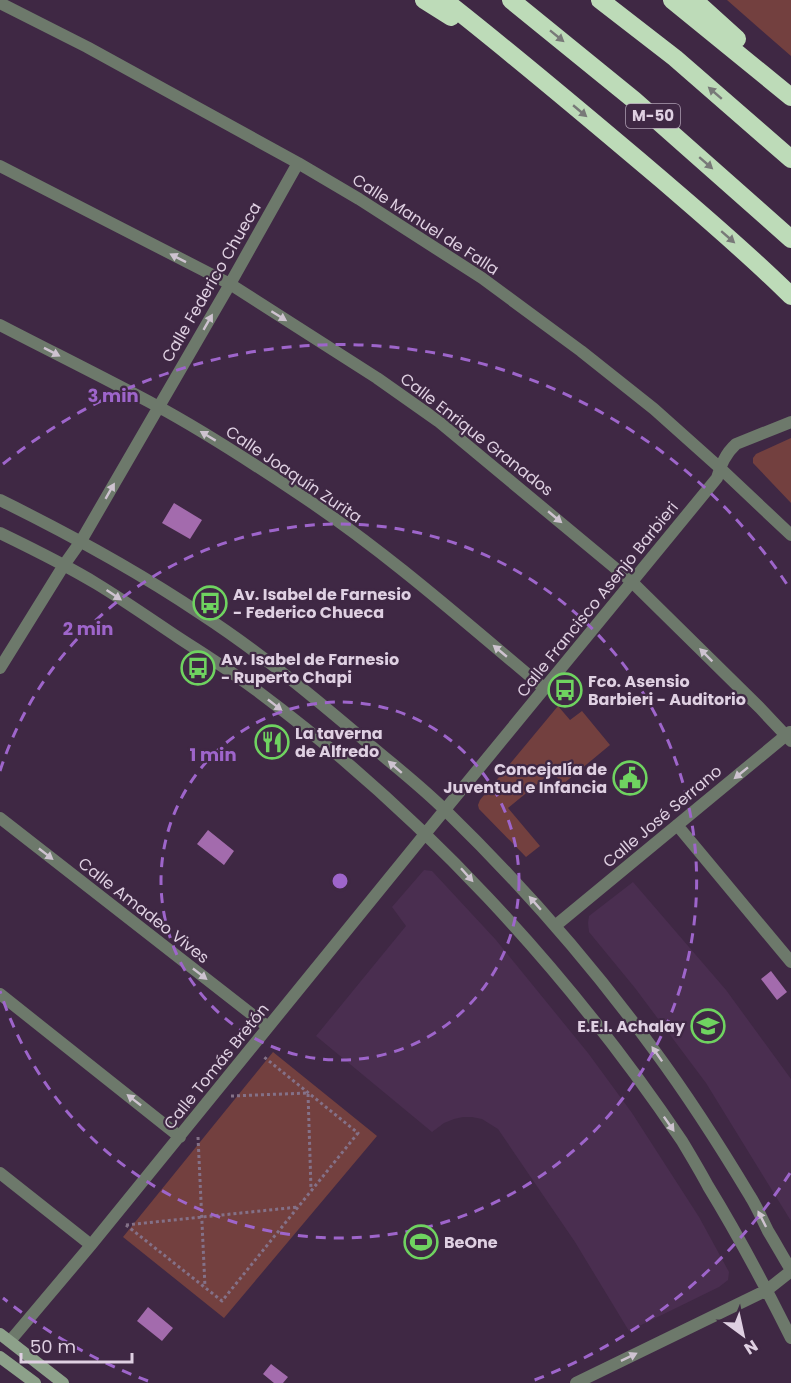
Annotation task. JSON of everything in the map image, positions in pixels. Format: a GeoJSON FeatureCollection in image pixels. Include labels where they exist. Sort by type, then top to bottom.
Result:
{"type":"FeatureCollection","features":[{"type":"Feature","properties":{"kind":"highway"},"geometry":{"type":"LineString","coordinates":[[424,0],[519,59]]}},
{"type":"Feature","properties":{"kind":"highway"},"geometry":{"type":"LineString","coordinates":[[444,0],[519,59],[758,263],[791,296]]}},
{"type":"Feature","properties":{"kind":"highway","name":"M-50"},"geometry":{"type":"LineString","coordinates":[[511,0],[634,100],[791,238]]}},
{"type":"Feature","properties":{"kind":"highway"},"geometry":{"type":"LineString","coordinates":[[600,0],[675,58],[791,159]]}},
{"type":"Feature","properties":{"kind":"highway"},"geometry":{"type":"LineString","coordinates":[[672,0],[791,98]]}},
{"type":"Feature","properties":{"kind":"highway"},"geometry":{"type":"LineString","coordinates":[[694,0],[791,89]]}},
{"type":"Feature","properties":{"kind":"street","name":"Calle Manuel de Falla"},"geometry":{"type":"LineString","coordinates":[[0,3],[87,47],[298,163],[359,199],[491,285],[581,351],[654,409],[791,535]]}},
{"type":"Feature","properties":{"kind":"street","name":"Calle Federico Chueca"},"geometry":{"type":"LineString","coordinates":[[0,668],[81,541],[298,163]]}},
{"type":"Feature","properties":{"kind":"street","name":"Calle Enrique Granados"},"geometry":{"type":"LineString","coordinates":[[0,166],[230,284],[377,378],[438,421],[632,582],[789,736]]}},
{"type":"Feature","properties":{"kind":"street","name":"Calle Joaquín Zurita"},"geometry":{"type":"LineString","coordinates":[[0,325],[158,407],[288,487],[355,534],[545,688]]}},
{"type":"Feature","properties":{"kind":"street","name":"Calle Francisco Asenjo Barbieri"},"geometry":{"type":"LineString","coordinates":[[446,810],[717,478],[724,457],[729,450],[736,444],[787,424]]}},
{"type":"Feature","properties":{"kind":"street"},"geometry":{"type":"LineString","coordinates":[[0,500],[81,541],[201,614],[335,714],[446,810],[521,887],[596,974],[655,1051],[708,1129],[752,1198],[791,1270],[767,1290],[576,1383]]}},
{"type":"Feature","properties":{"kind":"street"},"geometry":{"type":"LineString","coordinates":[[0,533],[98,584],[255,689],[397,806],[455,862],[573,995],[683,1143],[725,1213],[791,1338]]}},
{"type":"Feature","properties":{"kind":"street","name":"Calle José Serrano"},"geometry":{"type":"LineString","coordinates":[[555,927],[677,825],[789,736]]}},
{"type":"Feature","properties":{"kind":"street","name":"Calle Tomás Bretón"},"geometry":{"type":"LineString","coordinates":[[5,1337],[91,1245],[446,810]]}},
{"type":"Feature","properties":{"kind":"street","name":"Calle Amadeo Vives"},"geometry":{"type":"LineString","coordinates":[[0,818],[268,1027]]}},
{"type":"Feature","properties":{"kind":"street"},"geometry":{"type":"LineString","coordinates":[[677,825],[791,962]]}},
{"type":"Feature","properties":{"kind":"street"},"geometry":{"type":"LineString","coordinates":[[0,994],[180,1137]]}},
{"type":"Feature","properties":{"kind":"street"},"geometry":{"type":"LineString","coordinates":[[0,1173],[91,1245]]}},
{"type":"Feature","properties":{"kind":"street"},"geometry":{"type":"LineString","coordinates":[[5,1337],[63,1383]]}},
{"type":"Feature","properties":{"kind":"street"},"geometry":{"type":"LineString","coordinates":[[1,1360],[35,1383]]}},
{"type":"Feature","properties":{"kind":"path"},"geometry":{"type":"LineString","coordinates":[[264,1057],[358,1133],[222,1301],[126,1225],[298,1207]]}},
{"type":"Feature","properties":{"kind":"path"},"geometry":{"type":"LineString","coordinates":[[231,1096],[308,1093]]}},
{"type":"Feature","properties":{"kind":"path"},"geometry":{"type":"LineString","coordinates":[[308,1093],[311,1191]]}},
{"type":"Feature","properties":{"kind":"path"},"geometry":{"type":"LineString","coordinates":[[198,1137],[205,1287]]}},
{"type":"Feature","properties":{"kind":"shaded area"},"geometry":{"type":"Polygon","coordinates":[[[727,0],[791,0],[791,56],[727,0]]]}},
{"type":"Feature","properties":{"kind":"shaded area"},"geometry":{"type":"Polygon","coordinates":[[[791,438],[791,503],[753,463],[753,458],[756,454],[791,438]]]}},
{"type":"Feature","properties":{"kind":"shaded area"},"geometry":{"type":"Polygon","coordinates":[[[174,503],[202,520],[190,539],[162,523],[174,503]]]}},
{"type":"Feature","properties":{"kind":"shaded area"},"geometry":{"type":"Polygon","coordinates":[[[558,706],[570,720],[582,711],[610,745],[563,784],[552,772],[508,808],[540,846],[526,857],[479,809],[478,805],[558,706]]]}},
{"type":"Feature","properties":{"kind":"shaded area"},"geometry":{"type":"Polygon","coordinates":[[[208,830],[234,851],[224,865],[197,844],[208,830]]]}},
{"type":"Feature","properties":{"kind":"shaded area"},"geometry":{"type":"Polygon","coordinates":[[[424,870],[432,871],[496,940],[588,1053],[632,1113],[699,1217],[729,1272],[728,1280],[719,1287],[629,1331],[575,1242],[498,1129],[482,1119],[463,1117],[444,1123],[432,1132],[316,1036],[406,926],[392,907],[424,870]]]}},
{"type":"Feature","properties":{"kind":"shaded area","name":"E.E.I. Achalay"},"geometry":{"type":"Polygon","coordinates":[[[633,882],[726,990],[791,1079],[791,1221],[706,1083],[635,988],[589,932],[589,916],[633,882]]]}},
{"type":"Feature","properties":{"kind":"shaded area"},"geometry":{"type":"Polygon","coordinates":[[[771,971],[787,992],[777,1000],[761,979],[771,971]]]}},
{"type":"Feature","properties":{"kind":"shaded area"},"geometry":{"type":"Polygon","coordinates":[[[273,1052],[377,1136],[224,1318],[123,1237],[273,1052]]]}},
{"type":"Feature","properties":{"kind":"shaded area"},"geometry":{"type":"Polygon","coordinates":[[[148,1307],[173,1328],[162,1341],[137,1321],[148,1307]]]}},
{"type":"Feature","properties":{"kind":"shaded area"},"geometry":{"type":"Polygon","coordinates":[[[271,1364],[288,1377],[283,1383],[274,1383],[263,1374],[271,1364]]]}},
{"type":"Feature","properties":{"kind":"place","name":"Av. Isabel de Farnesio - Federico Chueca"},"geometry":{"type":"Point","coordinates":[210,603]}},
{"type":"Feature","properties":{"kind":"place","name":"Av. Isabel de Farnesio - Ruperto Chapi"},"geometry":{"type":"Point","coordinates":[198,668]}},
{"type":"Feature","properties":{"kind":"place","name":"Fco. Asensio Barbieri - Auditorio"},"geometry":{"type":"Point","coordinates":[565,690]}},
{"type":"Feature","properties":{"kind":"place","name":"La taverna de Alfredo"},"geometry":{"type":"Point","coordinates":[272,742]}},
{"type":"Feature","properties":{"kind":"place","name":"Concejalía de Juventud e Infancia"},"geometry":{"type":"Point","coordinates":[630,778]}},
{"type":"Feature","properties":{"kind":"place","name":"E.E.I. Achalay"},"geometry":{"type":"Point","coordinates":[708,1026]}},
{"type":"Feature","properties":{"kind":"place","name":"BeOne"},"geometry":{"type":"Point","coordinates":[421,1242]}}]}
